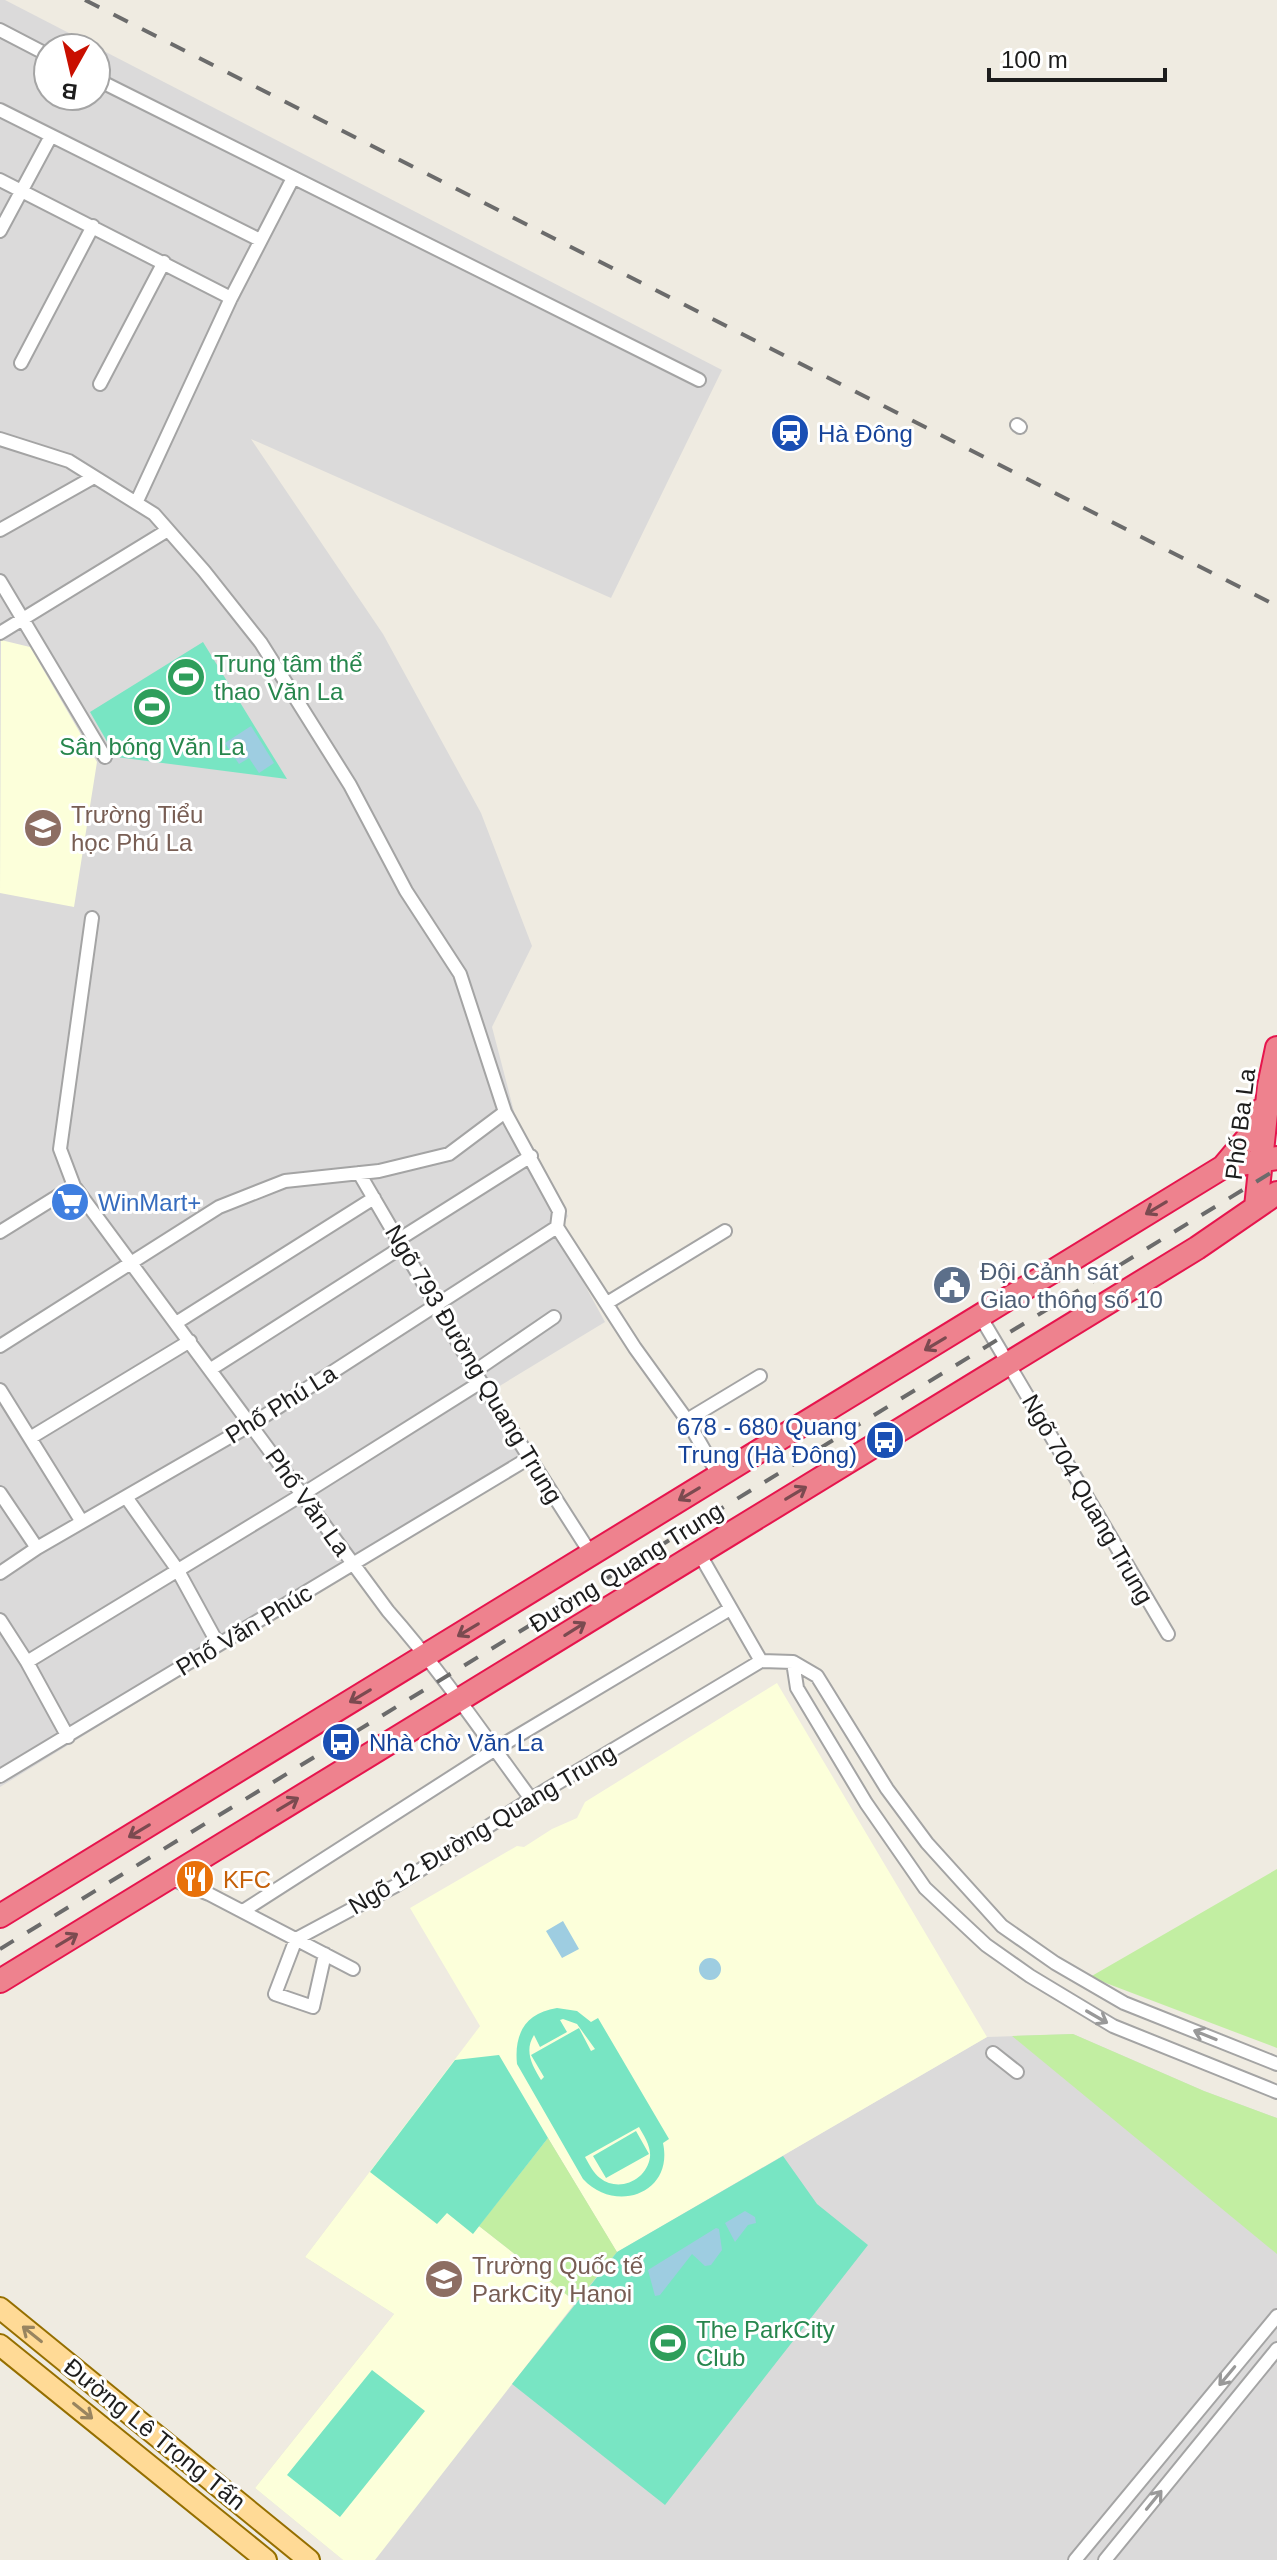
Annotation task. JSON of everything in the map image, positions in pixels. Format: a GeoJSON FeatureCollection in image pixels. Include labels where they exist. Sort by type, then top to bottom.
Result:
{"type":"FeatureCollection","features":[{"type":"Feature","properties":{"kind":"highway","name":"Phố Ba La"},"geometry":{"type":"LineString","coordinates":[[1256,1207],[1270,1159],[1269,1086],[1277,1048]]}},
{"type":"Feature","properties":{"kind":"highway"},"geometry":{"type":"LineString","coordinates":[[1269,1086],[1277,1114]]}},
{"type":"Feature","properties":{"kind":"highway"},"geometry":{"type":"LineString","coordinates":[[1223,1167],[1255,1129],[1269,1086]]}},
{"type":"Feature","properties":{"kind":"highway","name":"Đường Quang Trung"},"geometry":{"type":"LineString","coordinates":[[0,1916],[1223,1167],[1270,1159]]}},
{"type":"Feature","properties":{"kind":"highway","name":"Đường Quang Trung"},"geometry":{"type":"LineString","coordinates":[[0,1981],[1197,1248],[1277,1193]]}},
{"type":"Feature","properties":{"kind":"main road","name":"Đường Lê Trọng Tấn"},"geometry":{"type":"LineString","coordinates":[[0,2308],[309,2560]]}},
{"type":"Feature","properties":{"kind":"main road","name":"Đường Lê Trọng Tấn"},"geometry":{"type":"LineString","coordinates":[[1,2347],[266,2560]]}},
{"type":"Feature","properties":{"kind":"street"},"geometry":{"type":"LineString","coordinates":[[0,30],[32,47]]}},
{"type":"Feature","properties":{"kind":"street"},"geometry":{"type":"LineString","coordinates":[[112,87],[699,380]]}},
{"type":"Feature","properties":{"kind":"street"},"geometry":{"type":"LineString","coordinates":[[0,110],[260,240]]}},
{"type":"Feature","properties":{"kind":"street"},"geometry":{"type":"LineString","coordinates":[[0,231],[51,136]]}},
{"type":"Feature","properties":{"kind":"street"},"geometry":{"type":"LineString","coordinates":[[137,501],[231,298],[293,178]]}},
{"type":"Feature","properties":{"kind":"street"},"geometry":{"type":"LineString","coordinates":[[0,180],[231,298]]}},
{"type":"Feature","properties":{"kind":"street"},"geometry":{"type":"LineString","coordinates":[[21,363],[93,226]]}},
{"type":"Feature","properties":{"kind":"street"},"geometry":{"type":"LineString","coordinates":[[100,384],[164,262]]}},
{"type":"Feature","properties":{"kind":"street"},"geometry":{"type":"LineString","coordinates":[[0,439],[69,461],[154,514],[261,643],[350,785],[406,891],[460,974],[505,1112],[559,1211],[557,1227],[687,1420],[719,1476]]}},
{"type":"Feature","properties":{"kind":"street"},"geometry":{"type":"LineString","coordinates":[[0,530],[94,477]]}},
{"type":"Feature","properties":{"kind":"street"},"geometry":{"type":"LineString","coordinates":[[0,633],[168,530]]}},
{"type":"Feature","properties":{"kind":"street"},"geometry":{"type":"LineString","coordinates":[[0,581],[105,757]]}},
{"type":"Feature","properties":{"kind":"street","name":"Phố Văn La"},"geometry":{"type":"LineString","coordinates":[[92,918],[60,1149],[74,1186],[388,1611],[460,1699],[531,1799]]}},
{"type":"Feature","properties":{"kind":"street"},"geometry":{"type":"LineString","coordinates":[[0,1346],[219,1207],[285,1181],[359,1173],[449,1154],[505,1112]]}},
{"type":"Feature","properties":{"kind":"street"},"geometry":{"type":"LineString","coordinates":[[211,1369],[531,1156]]}},
{"type":"Feature","properties":{"kind":"street","name":"Ngõ 793 Đường Quang Trung"},"geometry":{"type":"LineString","coordinates":[[359,1173],[478,1376],[591,1554]]}},
{"type":"Feature","properties":{"kind":"street"},"geometry":{"type":"LineString","coordinates":[[0,1232],[74,1186]]}},
{"type":"Feature","properties":{"kind":"street"},"geometry":{"type":"LineString","coordinates":[[176,1323],[374,1198]]}},
{"type":"Feature","properties":{"kind":"street","name":"Phố Phú La"},"geometry":{"type":"LineString","coordinates":[[0,1573],[37,1548],[252,1424],[557,1227]]}},
{"type":"Feature","properties":{"kind":"street"},"geometry":{"type":"LineString","coordinates":[[607,1303],[725,1231]]}},
{"type":"Feature","properties":{"kind":"street","name":"Ngõ 704 Quang Trung"},"geometry":{"type":"LineString","coordinates":[[980,1316],[1168,1634]]}},
{"type":"Feature","properties":{"kind":"street"},"geometry":{"type":"LineString","coordinates":[[27,1662],[303,1494],[478,1376],[554,1317]]}},
{"type":"Feature","properties":{"kind":"street"},"geometry":{"type":"LineString","coordinates":[[30,1438],[190,1341]]}},
{"type":"Feature","properties":{"kind":"street"},"geometry":{"type":"LineString","coordinates":[[687,1420],[760,1376]]}},
{"type":"Feature","properties":{"kind":"street"},"geometry":{"type":"LineString","coordinates":[[0,1390],[82,1522]]}},
{"type":"Feature","properties":{"kind":"street","name":"Phố Văn Phúc"},"geometry":{"type":"LineString","coordinates":[[0,1776],[529,1458]]}},
{"type":"Feature","properties":{"kind":"street"},"geometry":{"type":"LineString","coordinates":[[0,1493],[37,1548]]}},
{"type":"Feature","properties":{"kind":"street"},"geometry":{"type":"LineString","coordinates":[[126,1497],[177,1569],[218,1644]]}},
{"type":"Feature","properties":{"kind":"street"},"geometry":{"type":"LineString","coordinates":[[699,1553],[761,1661],[793,1662],[817,1676],[887,1789],[950,1869],[1002,1926],[1055,1963],[1124,2003],[1277,2064]]}},
{"type":"Feature","properties":{"kind":"street"},"geometry":{"type":"LineString","coordinates":[[243,1911],[494,1750],[730,1609]]}},
{"type":"Feature","properties":{"kind":"street"},"geometry":{"type":"LineString","coordinates":[[0,1620],[68,1737]]}},
{"type":"Feature","properties":{"kind":"street","name":"Ngõ 12 Đường Quang Trung"},"geometry":{"type":"LineString","coordinates":[[296,1939],[395,1886],[531,1799],[761,1661]]}},
{"type":"Feature","properties":{"kind":"street"},"geometry":{"type":"LineString","coordinates":[[793,1662],[797,1688],[866,1803],[925,1888],[986,1945],[1030,1976],[1113,2026],[1277,2092]]}},
{"type":"Feature","properties":{"kind":"street"},"geometry":{"type":"LineString","coordinates":[[168,1878],[243,1911],[353,1969]]}},
{"type":"Feature","properties":{"kind":"street"},"geometry":{"type":"LineString","coordinates":[[296,1939],[275,1994],[313,2007],[325,1954]]}},
{"type":"Feature","properties":{"kind":"street"},"geometry":{"type":"LineString","coordinates":[[993,2053],[1017,2072]]}},
{"type":"Feature","properties":{"kind":"street"},"geometry":{"type":"LineString","coordinates":[[1075,2560],[1277,2316]]}},
{"type":"Feature","properties":{"kind":"street"},"geometry":{"type":"LineString","coordinates":[[1105,2560],[1277,2349]]}},
{"type":"Feature","properties":{"kind":"shaded area"},"geometry":{"type":"Polygon","coordinates":[[[0,0],[67,32],[32,32],[32,112],[112,112],[112,55],[722,370],[611,598],[251,439],[383,634],[481,813],[532,946],[492,1027],[517,1123],[568,1216],[557,1234],[605,1322],[488,1393],[530,1461],[0,1787],[0,0]]]}},
{"type":"Feature","properties":{"kind":"shaded area","name":"Trường Tiểu học Phú La"},"geometry":{"type":"Polygon","coordinates":[[[1,640],[30,647],[97,762],[74,907],[0,893],[1,640]]]}},
{"type":"Feature","properties":{"kind":"shaded area"},"geometry":{"type":"Polygon","coordinates":[[[777,1683],[987,2037],[617,2252],[548,2138],[479,2226],[576,2302],[375,2560],[343,2560],[255,2488],[394,2314],[305,2257],[480,2026],[410,1908],[517,1846],[524,1847],[577,1818],[585,1802],[777,1683]]]}},
{"type":"Feature","properties":{"kind":"shaded area"},"geometry":{"type":"Polygon","coordinates":[[[481,2025],[617,2252],[987,2037],[1073,2034],[1204,2091],[1277,2118],[1277,2560],[343,2560],[255,2488],[394,2314],[305,2257],[481,2025]]]}},
{"type":"Feature","properties":{"kind":"green space","name":"Trung tâm thể thao Văn La"},"geometry":{"type":"Polygon","coordinates":[[[203,642],[287,779],[116,757],[90,712],[203,642]]]}},
{"type":"Feature","properties":{"kind":"green space"},"geometry":{"type":"Polygon","coordinates":[[[1277,1869],[1277,2048],[1090,1977],[1277,1869]]]}},
{"type":"Feature","properties":{"kind":"green space"},"geometry":{"type":"Polygon","coordinates":[[[557,2008],[577,2011],[591,2022],[598,2018],[669,2139],[663,2143],[664,2161],[660,2175],[651,2186],[639,2193],[611,2195],[596,2190],[583,2179],[517,2064],[520,2034],[529,2020],[557,2008]],[[560,2020],[567,2032],[540,2047],[534,2035],[531,2041],[530,2058],[541,2080],[544,2077],[531,2055],[579,2028],[591,2051],[595,2049],[577,2024],[560,2020]],[[639,2127],[585,2157],[600,2178],[623,2184],[644,2172],[650,2153],[639,2127]]]}},
{"type":"Feature","properties":{"kind":"green space"},"geometry":{"type":"Polygon","coordinates":[[[1073,2034],[1204,2091],[1277,2118],[1277,2254],[1012,2036],[1073,2034]]]}},
{"type":"Feature","properties":{"kind":"green space"},"geometry":{"type":"Polygon","coordinates":[[[499,2055],[548,2138],[473,2234],[447,2213],[437,2224],[370,2172],[455,2060],[499,2055]]]}},
{"type":"Feature","properties":{"kind":"green space"},"geometry":{"type":"Polygon","coordinates":[[[636,2131],[649,2154],[606,2178],[593,2156],[636,2131]]]}},
{"type":"Feature","properties":{"kind":"green space"},"geometry":{"type":"Polygon","coordinates":[[[548,2138],[617,2252],[576,2302],[479,2226],[548,2138]]]}},
{"type":"Feature","properties":{"kind":"green space","name":"The ParkCity Club"},"geometry":{"type":"Polygon","coordinates":[[[783,2156],[817,2204],[868,2245],[665,2505],[512,2384],[617,2252],[783,2156]]]}},
{"type":"Feature","properties":{"kind":"green space"},"geometry":{"type":"Polygon","coordinates":[[[372,2370],[425,2411],[340,2517],[287,2475],[372,2370]]]}},
{"type":"Feature","properties":{"kind":"water"},"geometry":{"type":"Polygon","coordinates":[[[251,726],[274,763],[259,773],[249,758],[239,764],[225,743],[251,726]]]}},
{"type":"Feature","properties":{"kind":"water"},"geometry":{"type":"Polygon","coordinates":[[[563,1921],[579,1949],[562,1958],[546,1931],[563,1921]]]}},
{"type":"Feature","properties":{"kind":"water"},"geometry":{"type":"Polygon","coordinates":[[[710,1958],[718,1961],[721,1969],[718,1977],[710,1980],[702,1977],[699,1969],[702,1961],[710,1958]]]}},
{"type":"Feature","properties":{"kind":"water"},"geometry":{"type":"Polygon","coordinates":[[[745,2211],[755,2217],[756,2223],[748,2225],[735,2242],[725,2223],[745,2211]]]}},
{"type":"Feature","properties":{"kind":"water"},"geometry":{"type":"Polygon","coordinates":[[[719,2229],[722,2250],[711,2265],[705,2266],[692,2254],[660,2295],[655,2296],[648,2270],[719,2229]]]}},
{"type":"Feature","properties":{"kind":"railway"},"geometry":{"type":"LineString","coordinates":[[85,0],[1277,606]]}},
{"type":"Feature","properties":{"kind":"railway"},"geometry":{"type":"LineString","coordinates":[[0,1949],[1277,1169]]}},
{"type":"Feature","properties":{"kind":"place","name":"Hà Đông"},"geometry":{"type":"Point","coordinates":[790,433]}},
{"type":"Feature","properties":{"kind":"place","name":"Trung tâm thể thao Văn La"},"geometry":{"type":"Point","coordinates":[186,677]}},
{"type":"Feature","properties":{"kind":"place","name":"Sân bóng Văn La"},"geometry":{"type":"Point","coordinates":[152,707]}},
{"type":"Feature","properties":{"kind":"place","name":"Trường Tiểu học Phú La"},"geometry":{"type":"Point","coordinates":[43,828]}},
{"type":"Feature","properties":{"kind":"place","name":"WinMart+"},"geometry":{"type":"Point","coordinates":[70,1202]}},
{"type":"Feature","properties":{"kind":"place","name":"Đội Cảnh sát Giao thông số 10"},"geometry":{"type":"Point","coordinates":[952,1285]}},
{"type":"Feature","properties":{"kind":"place","name":"678 - 680 Quang Trung (Hà Đông)"},"geometry":{"type":"Point","coordinates":[885,1440]}},
{"type":"Feature","properties":{"kind":"place","name":"Nhà chờ Văn La"},"geometry":{"type":"Point","coordinates":[341,1742]}},
{"type":"Feature","properties":{"kind":"place","name":"KFC"},"geometry":{"type":"Point","coordinates":[195,1879]}},
{"type":"Feature","properties":{"kind":"place","name":"Trường Quốc tế ParkCity Hanoi"},"geometry":{"type":"Point","coordinates":[444,2279]}},
{"type":"Feature","properties":{"kind":"place","name":"The ParkCity Club"},"geometry":{"type":"Point","coordinates":[668,2343]}}]}
